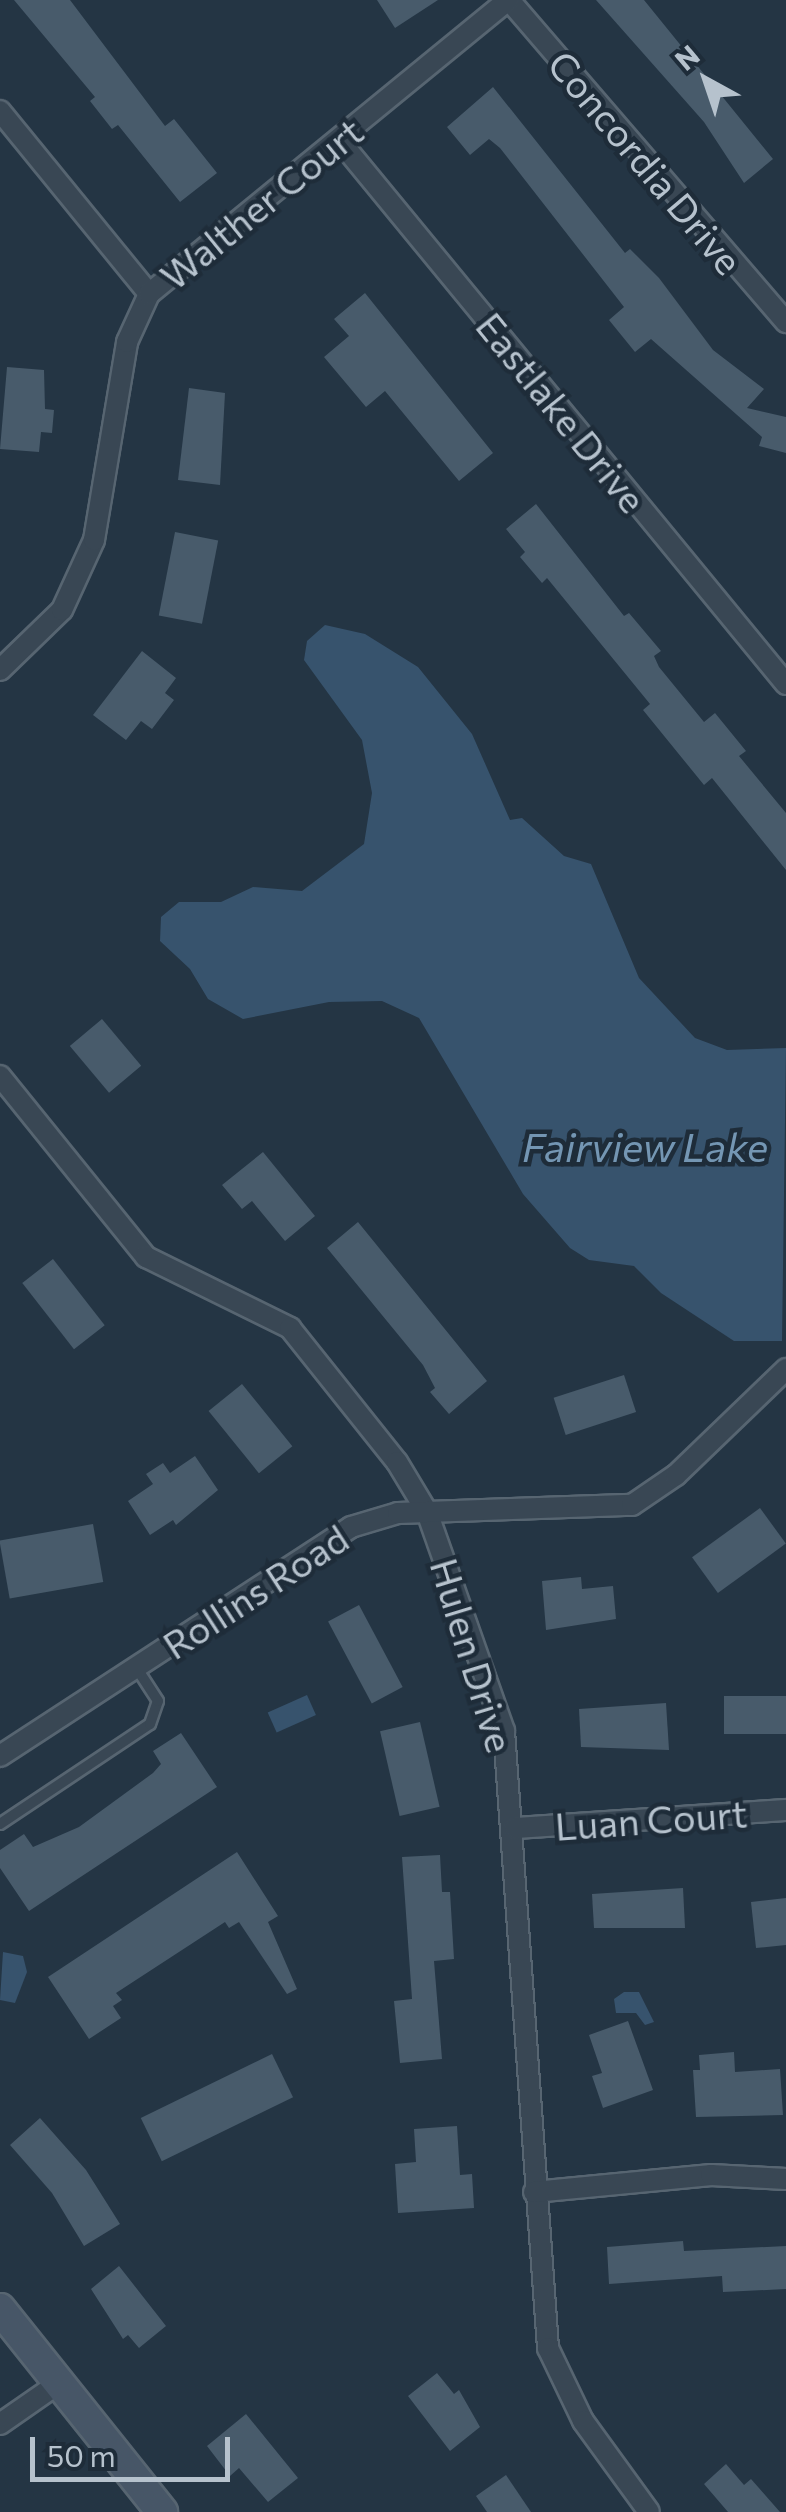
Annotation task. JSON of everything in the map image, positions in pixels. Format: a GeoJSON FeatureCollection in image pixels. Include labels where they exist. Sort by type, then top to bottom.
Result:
{"type":"FeatureCollection","features":[{"type":"Feature","properties":{"kind":"street","name":"Walther Court"},"geometry":{"type":"LineString","coordinates":[[0,670],[62,610],[94,540],[128,342],[150,294],[508,0]]}},
{"type":"Feature","properties":{"kind":"street","name":"Concordia Drive"},"geometry":{"type":"LineString","coordinates":[[508,0],[786,322]]}},
{"type":"Feature","properties":{"kind":"street"},"geometry":{"type":"LineString","coordinates":[[0,111],[150,294]]}},
{"type":"Feature","properties":{"kind":"street","name":"Eastlake Drive"},"geometry":{"type":"LineString","coordinates":[[339,140],[786,684]]}},
{"type":"Feature","properties":{"kind":"street","name":"Hulen Drive"},"geometry":{"type":"LineString","coordinates":[[0,1076],[146,1258],[290,1328],[397,1462],[427,1512],[504,1731],[516,1828],[534,2192],[548,2348],[583,2422],[649,2512]]}},
{"type":"Feature","properties":{"kind":"street","name":"Rollins Road"},"geometry":{"type":"LineString","coordinates":[[0,1756],[351,1526],[427,1512],[632,1505],[676,1474],[786,1370]]}},
{"type":"Feature","properties":{"kind":"street","name":"Luan Court"},"geometry":{"type":"LineString","coordinates":[[516,1828],[786,1810]]}},
{"type":"Feature","properties":{"kind":"street"},"geometry":{"type":"LineString","coordinates":[[534,2192],[711,2175],[786,2179]]}},
{"type":"Feature","properties":{"kind":"street"},"geometry":{"type":"LineString","coordinates":[[0,2309],[162,2512]]}},
{"type":"Feature","properties":{"kind":"street"},"geometry":{"type":"LineString","coordinates":[[0,2424],[59,2384]]}},
{"type":"Feature","properties":{"kind":"lane"},"geometry":{"type":"LineString","coordinates":[[0,1824],[150,1724],[158,1701],[136,1667]]}},
{"type":"Feature","properties":{"kind":"water","name":"Fairview Lake"},"geometry":{"type":"Polygon","coordinates":[[[325,625],[365,634],[418,667],[472,734],[510,820],[522,818],[564,856],[591,864],[639,978],[695,1038],[727,1050],[786,1048],[782,1341],[734,1341],[661,1293],[634,1266],[589,1260],[570,1248],[523,1194],[419,1018],[382,1001],[329,1002],[243,1019],[208,999],[190,969],[160,941],[161,917],[179,902],[221,902],[253,887],[302,891],[364,844],[372,793],[362,740],[304,660],[307,641],[325,625]]]}},
{"type":"Feature","properties":{"kind":"water"},"geometry":{"type":"Polygon","coordinates":[[[307,1695],[316,1715],[277,1733],[268,1712],[307,1695]]]}},
{"type":"Feature","properties":{"kind":"water"},"geometry":{"type":"Polygon","coordinates":[[[3,1952],[23,1956],[27,1972],[15,2003],[0,2000],[3,1952]]]}},
{"type":"Feature","properties":{"kind":"water"},"geometry":{"type":"Polygon","coordinates":[[[624,1992],[639,1992],[654,2022],[645,2025],[636,2013],[616,2013],[614,1999],[624,1992]]]}},
{"type":"Feature","properties":{"kind":"building"},"geometry":{"type":"Polygon","coordinates":[[[14,0],[70,0],[165,126],[174,119],[217,173],[180,202],[118,125],[112,129],[90,101],[95,97],[14,0]]]}},
{"type":"Feature","properties":{"kind":"building"},"geometry":{"type":"Polygon","coordinates":[[[377,0],[438,0],[395,28],[377,0]]]}},
{"type":"Feature","properties":{"kind":"building"},"geometry":{"type":"Polygon","coordinates":[[[596,0],[644,0],[773,159],[744,183],[704,122],[596,0]]]}},
{"type":"Feature","properties":{"kind":"building"},"geometry":{"type":"Polygon","coordinates":[[[493,87],[625,253],[630,249],[659,278],[713,350],[764,389],[747,408],[786,417],[786,453],[759,446],[762,437],[651,339],[635,352],[609,320],[624,307],[500,148],[489,139],[470,155],[447,127],[493,87]]]}},
{"type":"Feature","properties":{"kind":"building"},"geometry":{"type":"Polygon","coordinates":[[[365,293],[493,453],[459,481],[385,391],[366,407],[324,357],[349,336],[334,319],[365,293]]]}},
{"type":"Feature","properties":{"kind":"building"},"geometry":{"type":"Polygon","coordinates":[[[7,367],[44,370],[45,409],[54,410],[52,433],[41,432],[39,452],[0,449],[7,367]]]}},
{"type":"Feature","properties":{"kind":"building"},"geometry":{"type":"Polygon","coordinates":[[[189,388],[225,393],[220,485],[178,480],[189,388]]]}},
{"type":"Feature","properties":{"kind":"building"},"geometry":{"type":"Polygon","coordinates":[[[536,504],[624,616],[629,613],[661,651],[654,656],[659,667],[704,722],[715,713],[746,751],[739,756],[786,813],[786,870],[712,778],[704,785],[643,710],[650,704],[547,578],[542,583],[520,557],[525,552],[506,529],[536,504]]]}},
{"type":"Feature","properties":{"kind":"building"},"geometry":{"type":"Polygon","coordinates":[[[175,532],[218,540],[202,624],[159,615],[175,532]]]}},
{"type":"Feature","properties":{"kind":"building"},"geometry":{"type":"Polygon","coordinates":[[[142,651],[176,678],[165,693],[174,700],[152,729],[141,721],[126,740],[93,715],[142,651]]]}},
{"type":"Feature","properties":{"kind":"building"},"geometry":{"type":"Polygon","coordinates":[[[102,1019],[141,1066],[109,1093],[70,1046],[102,1019]]]}},
{"type":"Feature","properties":{"kind":"building"},"geometry":{"type":"Polygon","coordinates":[[[263,1152],[315,1216],[285,1241],[252,1201],[242,1209],[222,1185],[263,1152]]]}},
{"type":"Feature","properties":{"kind":"building"},"geometry":{"type":"Polygon","coordinates":[[[358,1222],[487,1381],[449,1414],[430,1392],[435,1388],[423,1365],[327,1248],[358,1222]]]}},
{"type":"Feature","properties":{"kind":"building"},"geometry":{"type":"Polygon","coordinates":[[[53,1259],[105,1325],[74,1349],[22,1283],[53,1259]]]}},
{"type":"Feature","properties":{"kind":"building"},"geometry":{"type":"Polygon","coordinates":[[[624,1375],[636,1412],[566,1435],[554,1398],[624,1375]]]}},
{"type":"Feature","properties":{"kind":"building"},"geometry":{"type":"Polygon","coordinates":[[[242,1384],[292,1446],[259,1473],[209,1411],[242,1384]]]}},
{"type":"Feature","properties":{"kind":"building"},"geometry":{"type":"Polygon","coordinates":[[[195,1456],[218,1490],[176,1525],[173,1520],[150,1535],[128,1501],[153,1484],[146,1474],[163,1463],[170,1473],[195,1456]]]}},
{"type":"Feature","properties":{"kind":"building"},"geometry":{"type":"Polygon","coordinates":[[[760,1508],[786,1544],[718,1593],[692,1557],[760,1508]]]}},
{"type":"Feature","properties":{"kind":"building"},"geometry":{"type":"Polygon","coordinates":[[[93,1524],[103,1582],[10,1599],[0,1540],[93,1524]]]}},
{"type":"Feature","properties":{"kind":"building"},"geometry":{"type":"Polygon","coordinates":[[[581,1577],[582,1589],[613,1586],[616,1619],[546,1630],[542,1581],[581,1577]]]}},
{"type":"Feature","properties":{"kind":"building"},"geometry":{"type":"Polygon","coordinates":[[[359,1605],[403,1687],[372,1704],[328,1621],[359,1605]]]}},
{"type":"Feature","properties":{"kind":"building"},"geometry":{"type":"Polygon","coordinates":[[[724,1696],[786,1696],[786,1734],[724,1734],[724,1696]]]}},
{"type":"Feature","properties":{"kind":"building"},"geometry":{"type":"Polygon","coordinates":[[[666,1703],[669,1750],[581,1747],[579,1709],[666,1703]]]}},
{"type":"Feature","properties":{"kind":"building"},"geometry":{"type":"Polygon","coordinates":[[[420,1722],[440,1807],[400,1816],[380,1731],[420,1722]]]}},
{"type":"Feature","properties":{"kind":"building"},"geometry":{"type":"Polygon","coordinates":[[[181,1733],[217,1787],[29,1911],[0,1868],[0,1850],[24,1834],[33,1847],[79,1827],[153,1773],[161,1764],[153,1751],[181,1733]]]}},
{"type":"Feature","properties":{"kind":"building"},"geometry":{"type":"Polygon","coordinates":[[[237,1852],[278,1916],[268,1922],[297,1989],[287,1994],[239,1922],[229,1928],[225,1922],[116,1993],[122,2000],[113,2006],[121,2018],[89,2039],[48,1977],[237,1852]]]}},
{"type":"Feature","properties":{"kind":"building"},"geometry":{"type":"Polygon","coordinates":[[[440,1855],[442,1892],[450,1892],[454,1959],[434,1961],[442,2059],[400,2063],[394,2001],[412,1999],[402,1857],[440,1855]]]}},
{"type":"Feature","properties":{"kind":"building"},"geometry":{"type":"Polygon","coordinates":[[[683,1888],[685,1928],[594,1928],[592,1894],[683,1888]]]}},
{"type":"Feature","properties":{"kind":"building"},"geometry":{"type":"Polygon","coordinates":[[[786,1898],[786,1945],[756,1948],[751,1902],[786,1898]]]}},
{"type":"Feature","properties":{"kind":"building"},"geometry":{"type":"Polygon","coordinates":[[[628,2021],[653,2090],[603,2108],[592,2076],[602,2073],[589,2035],[628,2021]]]}},
{"type":"Feature","properties":{"kind":"building"},"geometry":{"type":"Polygon","coordinates":[[[734,2052],[735,2072],[780,2069],[783,2115],[696,2117],[693,2070],[700,2070],[699,2055],[734,2052]]]}},
{"type":"Feature","properties":{"kind":"building"},"geometry":{"type":"Polygon","coordinates":[[[272,2054],[293,2097],[162,2161],[141,2118],[272,2054]]]}},
{"type":"Feature","properties":{"kind":"building"},"geometry":{"type":"Polygon","coordinates":[[[40,2118],[86,2170],[120,2224],[84,2246],[52,2193],[10,2145],[40,2118]]]}},
{"type":"Feature","properties":{"kind":"building"},"geometry":{"type":"Polygon","coordinates":[[[457,2126],[460,2175],[472,2174],[474,2208],[398,2213],[395,2164],[416,2162],[414,2129],[457,2126]]]}},
{"type":"Feature","properties":{"kind":"building"},"geometry":{"type":"Polygon","coordinates":[[[683,2241],[684,2251],[786,2246],[786,2289],[723,2292],[722,2276],[609,2284],[607,2247],[683,2241]]]}},
{"type":"Feature","properties":{"kind":"building"},"geometry":{"type":"Polygon","coordinates":[[[119,2266],[166,2326],[139,2348],[128,2335],[123,2339],[91,2289],[119,2266]]]}},
{"type":"Feature","properties":{"kind":"building"},"geometry":{"type":"Polygon","coordinates":[[[437,2373],[454,2394],[459,2390],[480,2427],[450,2451],[408,2396],[437,2373]]]}},
{"type":"Feature","properties":{"kind":"building"},"geometry":{"type":"Polygon","coordinates":[[[246,2414],[298,2478],[268,2502],[239,2468],[230,2476],[207,2446],[246,2414]]]}},
{"type":"Feature","properties":{"kind":"building"},"geometry":{"type":"Polygon","coordinates":[[[726,2464],[744,2485],[751,2479],[780,2512],[728,2512],[704,2484],[726,2464]]]}},
{"type":"Feature","properties":{"kind":"building"},"geometry":{"type":"Polygon","coordinates":[[[506,2475],[531,2512],[487,2512],[476,2496],[506,2475]]]}}]}
